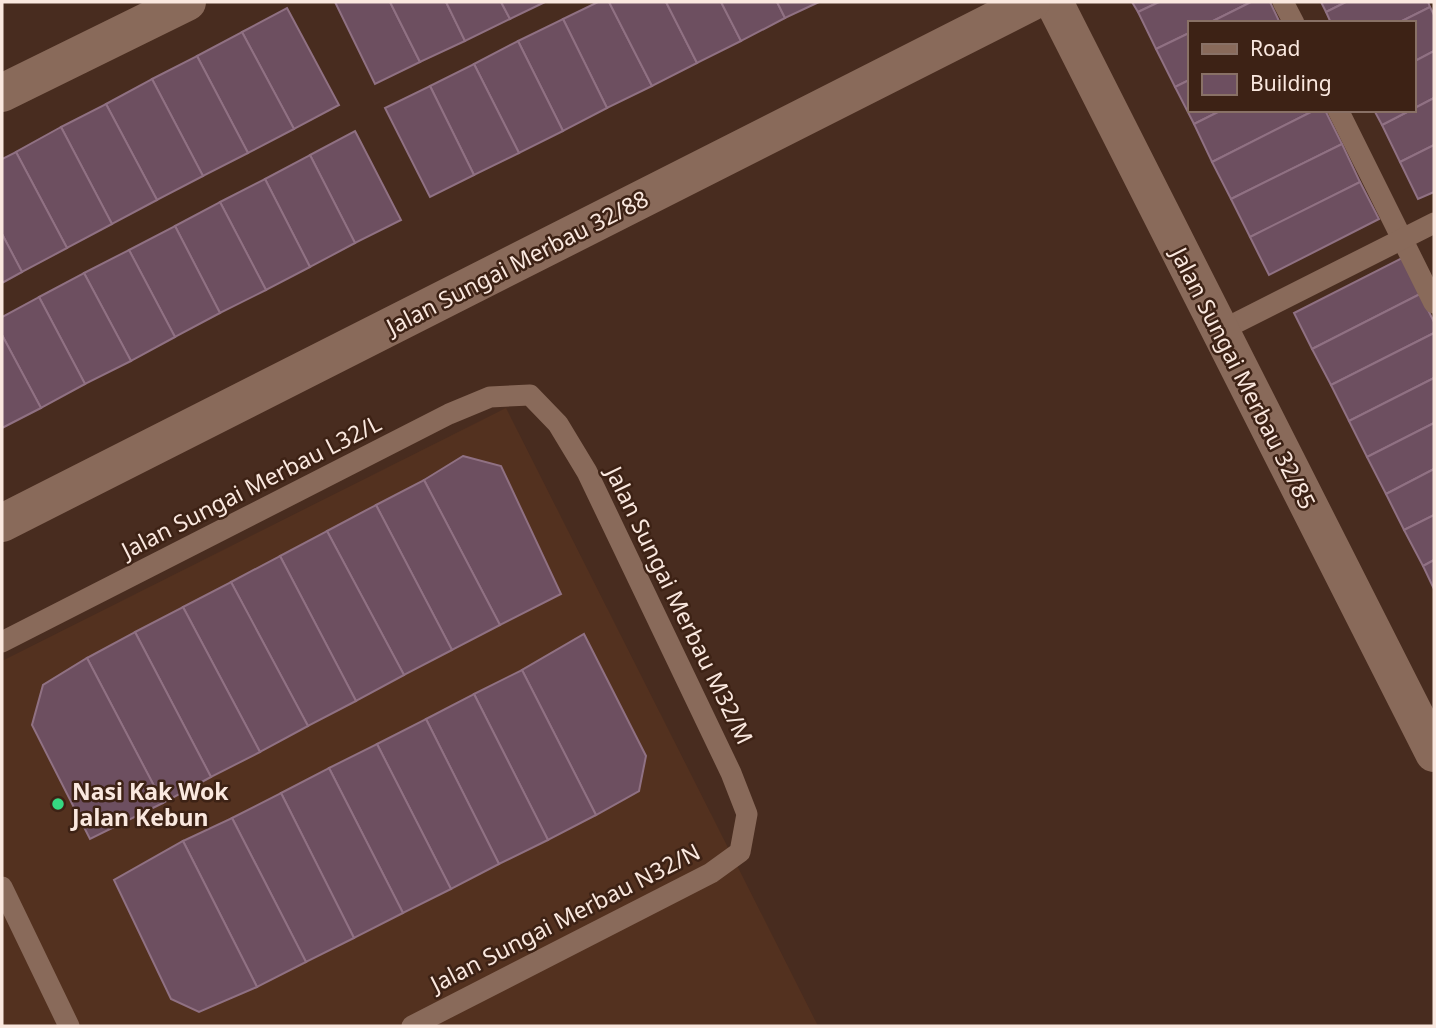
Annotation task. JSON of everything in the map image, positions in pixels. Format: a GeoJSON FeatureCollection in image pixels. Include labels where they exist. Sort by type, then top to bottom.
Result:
{"type":"FeatureCollection","features":[{"type":"Feature","properties":{"kind":"street"},"geometry":{"type":"LineString","coordinates":[[2,93],[187,2]]}},
{"type":"Feature","properties":{"kind":"street","name":"Jalan Sungai Merbau 32/88"},"geometry":{"type":"LineString","coordinates":[[2,523],[1031,2]]}},
{"type":"Feature","properties":{"kind":"street","name":"Jalan Sungai Merbau 32/85"},"geometry":{"type":"LineString","coordinates":[[1054,2],[1434,753]]}},
{"type":"Feature","properties":{"kind":"lane"},"geometry":{"type":"LineString","coordinates":[[1283,2],[1293,21]]}},
{"type":"Feature","properties":{"kind":"lane"},"geometry":{"type":"LineString","coordinates":[[1339,112],[1434,303]]}},
{"type":"Feature","properties":{"kind":"lane"},"geometry":{"type":"LineString","coordinates":[[1220,331],[1434,223]]}},
{"type":"Feature","properties":{"kind":"lane","name":"Jalan Sungai Merbau L32/L"},"geometry":{"type":"LineString","coordinates":[[2,642],[449,414],[490,397],[530,395]]}},
{"type":"Feature","properties":{"kind":"lane","name":"Jalan Sungai Merbau M32/M"},"geometry":{"type":"LineString","coordinates":[[530,395],[558,424],[587,472],[731,773],[747,814],[740,852]]}},
{"type":"Feature","properties":{"kind":"lane","name":"Jalan Sungai Merbau N32/N"},"geometry":{"type":"LineString","coordinates":[[412,1026],[682,888],[740,852]]}},
{"type":"Feature","properties":{"kind":"lane"},"geometry":{"type":"LineString","coordinates":[[2,887],[69,1026]]}},
{"type":"Feature","properties":{"kind":"shaded area"},"geometry":{"type":"Polygon","coordinates":[[[506,408],[818,1026],[2,1026],[2,661],[506,408]]]}},
{"type":"Feature","properties":{"kind":"building"},"geometry":{"type":"Polygon","coordinates":[[[335,2],[390,2],[420,62],[375,84],[335,2]]]}},
{"type":"Feature","properties":{"kind":"building"},"geometry":{"type":"Polygon","coordinates":[[[390,2],[446,2],[465,41],[420,62],[390,2]]]}},
{"type":"Feature","properties":{"kind":"building"},"geometry":{"type":"Polygon","coordinates":[[[446,2],[501,2],[510,19],[465,41],[446,2]]]}},
{"type":"Feature","properties":{"kind":"building"},"geometry":{"type":"Polygon","coordinates":[[[501,2],[545,2],[510,19],[501,2]]]}},
{"type":"Feature","properties":{"kind":"building"},"geometry":{"type":"Polygon","coordinates":[[[598,2],[609,2],[652,86],[607,108],[563,19],[598,2]]]}},
{"type":"Feature","properties":{"kind":"building"},"geometry":{"type":"Polygon","coordinates":[[[609,2],[666,2],[697,63],[652,86],[609,2]]]}},
{"type":"Feature","properties":{"kind":"building"},"geometry":{"type":"Polygon","coordinates":[[[666,2],[721,2],[741,41],[697,63],[666,2]]]}},
{"type":"Feature","properties":{"kind":"building"},"geometry":{"type":"Polygon","coordinates":[[[721,2],[777,2],[785,18],[741,41],[721,2]]]}},
{"type":"Feature","properties":{"kind":"building"},"geometry":{"type":"Polygon","coordinates":[[[777,2],[819,2],[785,18],[777,2]]]}},
{"type":"Feature","properties":{"kind":"building"},"geometry":{"type":"Polygon","coordinates":[[[1132,2],[1159,2],[1138,12],[1132,2]]]}},
{"type":"Feature","properties":{"kind":"building"},"geometry":{"type":"Polygon","coordinates":[[[1159,2],[1251,2],[1213,21],[1188,21],[1188,33],[1156,49],[1138,12],[1159,2]]]}},
{"type":"Feature","properties":{"kind":"building"},"geometry":{"type":"Polygon","coordinates":[[[1251,2],[1270,2],[1279,21],[1213,21],[1251,2]]]}},
{"type":"Feature","properties":{"kind":"building"},"geometry":{"type":"Polygon","coordinates":[[[1321,2],[1346,2],[1326,12],[1321,2]]]}},
{"type":"Feature","properties":{"kind":"building"},"geometry":{"type":"Polygon","coordinates":[[[1346,2],[1428,2],[1430,7],[1402,21],[1330,21],[1326,12],[1346,2]]]}},
{"type":"Feature","properties":{"kind":"building"},"geometry":{"type":"Polygon","coordinates":[[[1430,7],[1434,15],[1434,51],[1415,61],[1415,21],[1402,21],[1430,7]]]}},
{"type":"Feature","properties":{"kind":"building"},"geometry":{"type":"Polygon","coordinates":[[[287,8],[339,105],[294,129],[242,32],[287,8]]]}},
{"type":"Feature","properties":{"kind":"building"},"geometry":{"type":"Polygon","coordinates":[[[563,19],[607,108],[563,131],[518,41],[563,19]]]}},
{"type":"Feature","properties":{"kind":"building"},"geometry":{"type":"Polygon","coordinates":[[[242,32],[294,129],[248,153],[197,56],[242,32]]]}},
{"type":"Feature","properties":{"kind":"building"},"geometry":{"type":"Polygon","coordinates":[[[1188,33],[1188,80],[1175,87],[1156,49],[1188,33]]]}},
{"type":"Feature","properties":{"kind":"building"},"geometry":{"type":"Polygon","coordinates":[[[518,41],[563,131],[519,153],[474,64],[518,41]]]}},
{"type":"Feature","properties":{"kind":"building"},"geometry":{"type":"Polygon","coordinates":[[[1434,51],[1434,98],[1415,108],[1415,61],[1434,51]]]}},
{"type":"Feature","properties":{"kind":"building"},"geometry":{"type":"Polygon","coordinates":[[[197,56],[248,153],[203,176],[152,79],[197,56]]]}},
{"type":"Feature","properties":{"kind":"building"},"geometry":{"type":"Polygon","coordinates":[[[474,64],[519,153],[474,175],[430,86],[474,64]]]}},
{"type":"Feature","properties":{"kind":"building"},"geometry":{"type":"Polygon","coordinates":[[[152,79],[203,176],[157,200],[106,104],[152,79]]]}},
{"type":"Feature","properties":{"kind":"building"},"geometry":{"type":"Polygon","coordinates":[[[1188,80],[1188,112],[1218,112],[1194,124],[1175,87],[1188,80]]]}},
{"type":"Feature","properties":{"kind":"building"},"geometry":{"type":"Polygon","coordinates":[[[430,86],[474,175],[430,197],[385,108],[430,86]]]}},
{"type":"Feature","properties":{"kind":"building"},"geometry":{"type":"Polygon","coordinates":[[[1434,98],[1434,145],[1400,162],[1382,125],[1407,112],[1415,112],[1415,108],[1434,98]]]}},
{"type":"Feature","properties":{"kind":"building"},"geometry":{"type":"Polygon","coordinates":[[[106,104],[157,200],[112,224],[61,127],[106,104]]]}},
{"type":"Feature","properties":{"kind":"building"},"geometry":{"type":"Polygon","coordinates":[[[1218,112],[1311,112],[1212,162],[1194,124],[1218,112]]]}},
{"type":"Feature","properties":{"kind":"building"},"geometry":{"type":"Polygon","coordinates":[[[1311,112],[1326,112],[1342,144],[1231,199],[1212,162],[1311,112]]]}},
{"type":"Feature","properties":{"kind":"building"},"geometry":{"type":"Polygon","coordinates":[[[1375,112],[1407,112],[1382,125],[1375,112]]]}},
{"type":"Feature","properties":{"kind":"building"},"geometry":{"type":"Polygon","coordinates":[[[61,127],[112,224],[67,248],[16,152],[61,127]]]}},
{"type":"Feature","properties":{"kind":"building"},"geometry":{"type":"Polygon","coordinates":[[[355,131],[401,220],[355,243],[310,155],[355,131]]]}},
{"type":"Feature","properties":{"kind":"building"},"geometry":{"type":"Polygon","coordinates":[[[1342,144],[1360,182],[1250,237],[1231,199],[1342,144]]]}},
{"type":"Feature","properties":{"kind":"building"},"geometry":{"type":"Polygon","coordinates":[[[1434,145],[1434,192],[1418,199],[1400,162],[1434,145]]]}},
{"type":"Feature","properties":{"kind":"building"},"geometry":{"type":"Polygon","coordinates":[[[16,152],[67,248],[22,272],[2,234],[2,159],[16,152]]]}},
{"type":"Feature","properties":{"kind":"building"},"geometry":{"type":"Polygon","coordinates":[[[310,155],[355,243],[310,267],[265,179],[310,155]]]}},
{"type":"Feature","properties":{"kind":"building"},"geometry":{"type":"Polygon","coordinates":[[[265,179],[310,267],[266,290],[220,202],[265,179]]]}},
{"type":"Feature","properties":{"kind":"building"},"geometry":{"type":"Polygon","coordinates":[[[1360,182],[1379,219],[1269,275],[1250,237],[1360,182]]]}},
{"type":"Feature","properties":{"kind":"building"},"geometry":{"type":"Polygon","coordinates":[[[220,202],[266,290],[220,313],[175,226],[220,202]]]}},
{"type":"Feature","properties":{"kind":"building"},"geometry":{"type":"Polygon","coordinates":[[[175,226],[220,313],[175,337],[129,250],[175,226]]]}},
{"type":"Feature","properties":{"kind":"building"},"geometry":{"type":"Polygon","coordinates":[[[2,234],[22,272],[2,283],[2,234]]]}},
{"type":"Feature","properties":{"kind":"building"},"geometry":{"type":"Polygon","coordinates":[[[129,250],[175,337],[131,361],[84,273],[129,250]]]}},
{"type":"Feature","properties":{"kind":"building"},"geometry":{"type":"Polygon","coordinates":[[[1402,258],[1420,294],[1312,349],[1294,313],[1402,258]]]}},
{"type":"Feature","properties":{"kind":"building"},"geometry":{"type":"Polygon","coordinates":[[[84,273],[131,361],[85,384],[39,297],[84,273]]]}},
{"type":"Feature","properties":{"kind":"building"},"geometry":{"type":"Polygon","coordinates":[[[1420,294],[1434,322],[1434,333],[1331,385],[1312,349],[1420,294]]]}},
{"type":"Feature","properties":{"kind":"building"},"geometry":{"type":"Polygon","coordinates":[[[39,297],[85,384],[41,408],[2,335],[2,317],[39,297]]]}},
{"type":"Feature","properties":{"kind":"building"},"geometry":{"type":"Polygon","coordinates":[[[1434,333],[1434,378],[1349,421],[1331,385],[1434,333]]]}},
{"type":"Feature","properties":{"kind":"building"},"geometry":{"type":"Polygon","coordinates":[[[2,335],[41,408],[2,428],[2,335]]]}},
{"type":"Feature","properties":{"kind":"building"},"geometry":{"type":"Polygon","coordinates":[[[1434,378],[1434,423],[1367,457],[1349,421],[1434,378]]]}},
{"type":"Feature","properties":{"kind":"building"},"geometry":{"type":"Polygon","coordinates":[[[1434,423],[1434,469],[1386,494],[1367,457],[1434,423]]]}},
{"type":"Feature","properties":{"kind":"building"},"geometry":{"type":"Polygon","coordinates":[[[463,456],[501,466],[561,594],[500,625],[424,480],[463,456]]]}},
{"type":"Feature","properties":{"kind":"building"},"geometry":{"type":"Polygon","coordinates":[[[1434,469],[1434,515],[1404,530],[1386,494],[1434,469]]]}},
{"type":"Feature","properties":{"kind":"building"},"geometry":{"type":"Polygon","coordinates":[[[424,480],[500,625],[452,650],[376,505],[424,480]]]}},
{"type":"Feature","properties":{"kind":"building"},"geometry":{"type":"Polygon","coordinates":[[[376,505],[452,650],[404,675],[327,531],[376,505]]]}},
{"type":"Feature","properties":{"kind":"building"},"geometry":{"type":"Polygon","coordinates":[[[1434,515],[1434,560],[1423,566],[1404,530],[1434,515]]]}},
{"type":"Feature","properties":{"kind":"building"},"geometry":{"type":"Polygon","coordinates":[[[327,531],[404,675],[356,701],[280,556],[327,531]]]}},
{"type":"Feature","properties":{"kind":"building"},"geometry":{"type":"Polygon","coordinates":[[[280,556],[356,701],[308,726],[231,582],[280,556]]]}},
{"type":"Feature","properties":{"kind":"building"},"geometry":{"type":"Polygon","coordinates":[[[1434,560],[1434,589],[1423,566],[1434,560]]]}},
{"type":"Feature","properties":{"kind":"building"},"geometry":{"type":"Polygon","coordinates":[[[231,582],[308,726],[260,752],[183,607],[231,582]]]}},
{"type":"Feature","properties":{"kind":"building"},"geometry":{"type":"Polygon","coordinates":[[[183,607],[260,752],[211,777],[135,632],[183,607]]]}},
{"type":"Feature","properties":{"kind":"building"},"geometry":{"type":"Polygon","coordinates":[[[135,632],[211,777],[163,803],[87,658],[135,632]]]}},
{"type":"Feature","properties":{"kind":"building"},"geometry":{"type":"Polygon","coordinates":[[[584,634],[646,756],[639,791],[596,815],[522,670],[584,634]]]}},
{"type":"Feature","properties":{"kind":"building"},"geometry":{"type":"Polygon","coordinates":[[[87,658],[163,803],[90,839],[32,725],[43,685],[87,658]]]}},
{"type":"Feature","properties":{"kind":"building"},"geometry":{"type":"Polygon","coordinates":[[[522,670],[596,815],[548,840],[474,694],[522,670]]]}},
{"type":"Feature","properties":{"kind":"building"},"geometry":{"type":"Polygon","coordinates":[[[474,694],[548,840],[499,864],[426,719],[474,694]]]}},
{"type":"Feature","properties":{"kind":"building"},"geometry":{"type":"Polygon","coordinates":[[[426,719],[499,864],[451,889],[377,744],[426,719]]]}},
{"type":"Feature","properties":{"kind":"building"},"geometry":{"type":"Polygon","coordinates":[[[377,744],[451,889],[403,913],[329,768],[377,744]]]}},
{"type":"Feature","properties":{"kind":"building"},"geometry":{"type":"Polygon","coordinates":[[[329,768],[403,913],[354,938],[281,793],[329,768]]]}},
{"type":"Feature","properties":{"kind":"building"},"geometry":{"type":"Polygon","coordinates":[[[281,793],[354,938],[306,962],[232,818],[281,793]]]}},
{"type":"Feature","properties":{"kind":"building"},"geometry":{"type":"Polygon","coordinates":[[[232,818],[306,962],[257,987],[183,841],[232,818]]]}},
{"type":"Feature","properties":{"kind":"building"},"geometry":{"type":"Polygon","coordinates":[[[183,841],[257,987],[199,1012],[171,999],[114,880],[183,841]]]}},
{"type":"Feature","properties":{"kind":"place","name":"Nasi Kak Wok Jalan Kebun"},"geometry":{"type":"Point","coordinates":[58,804]}}]}
